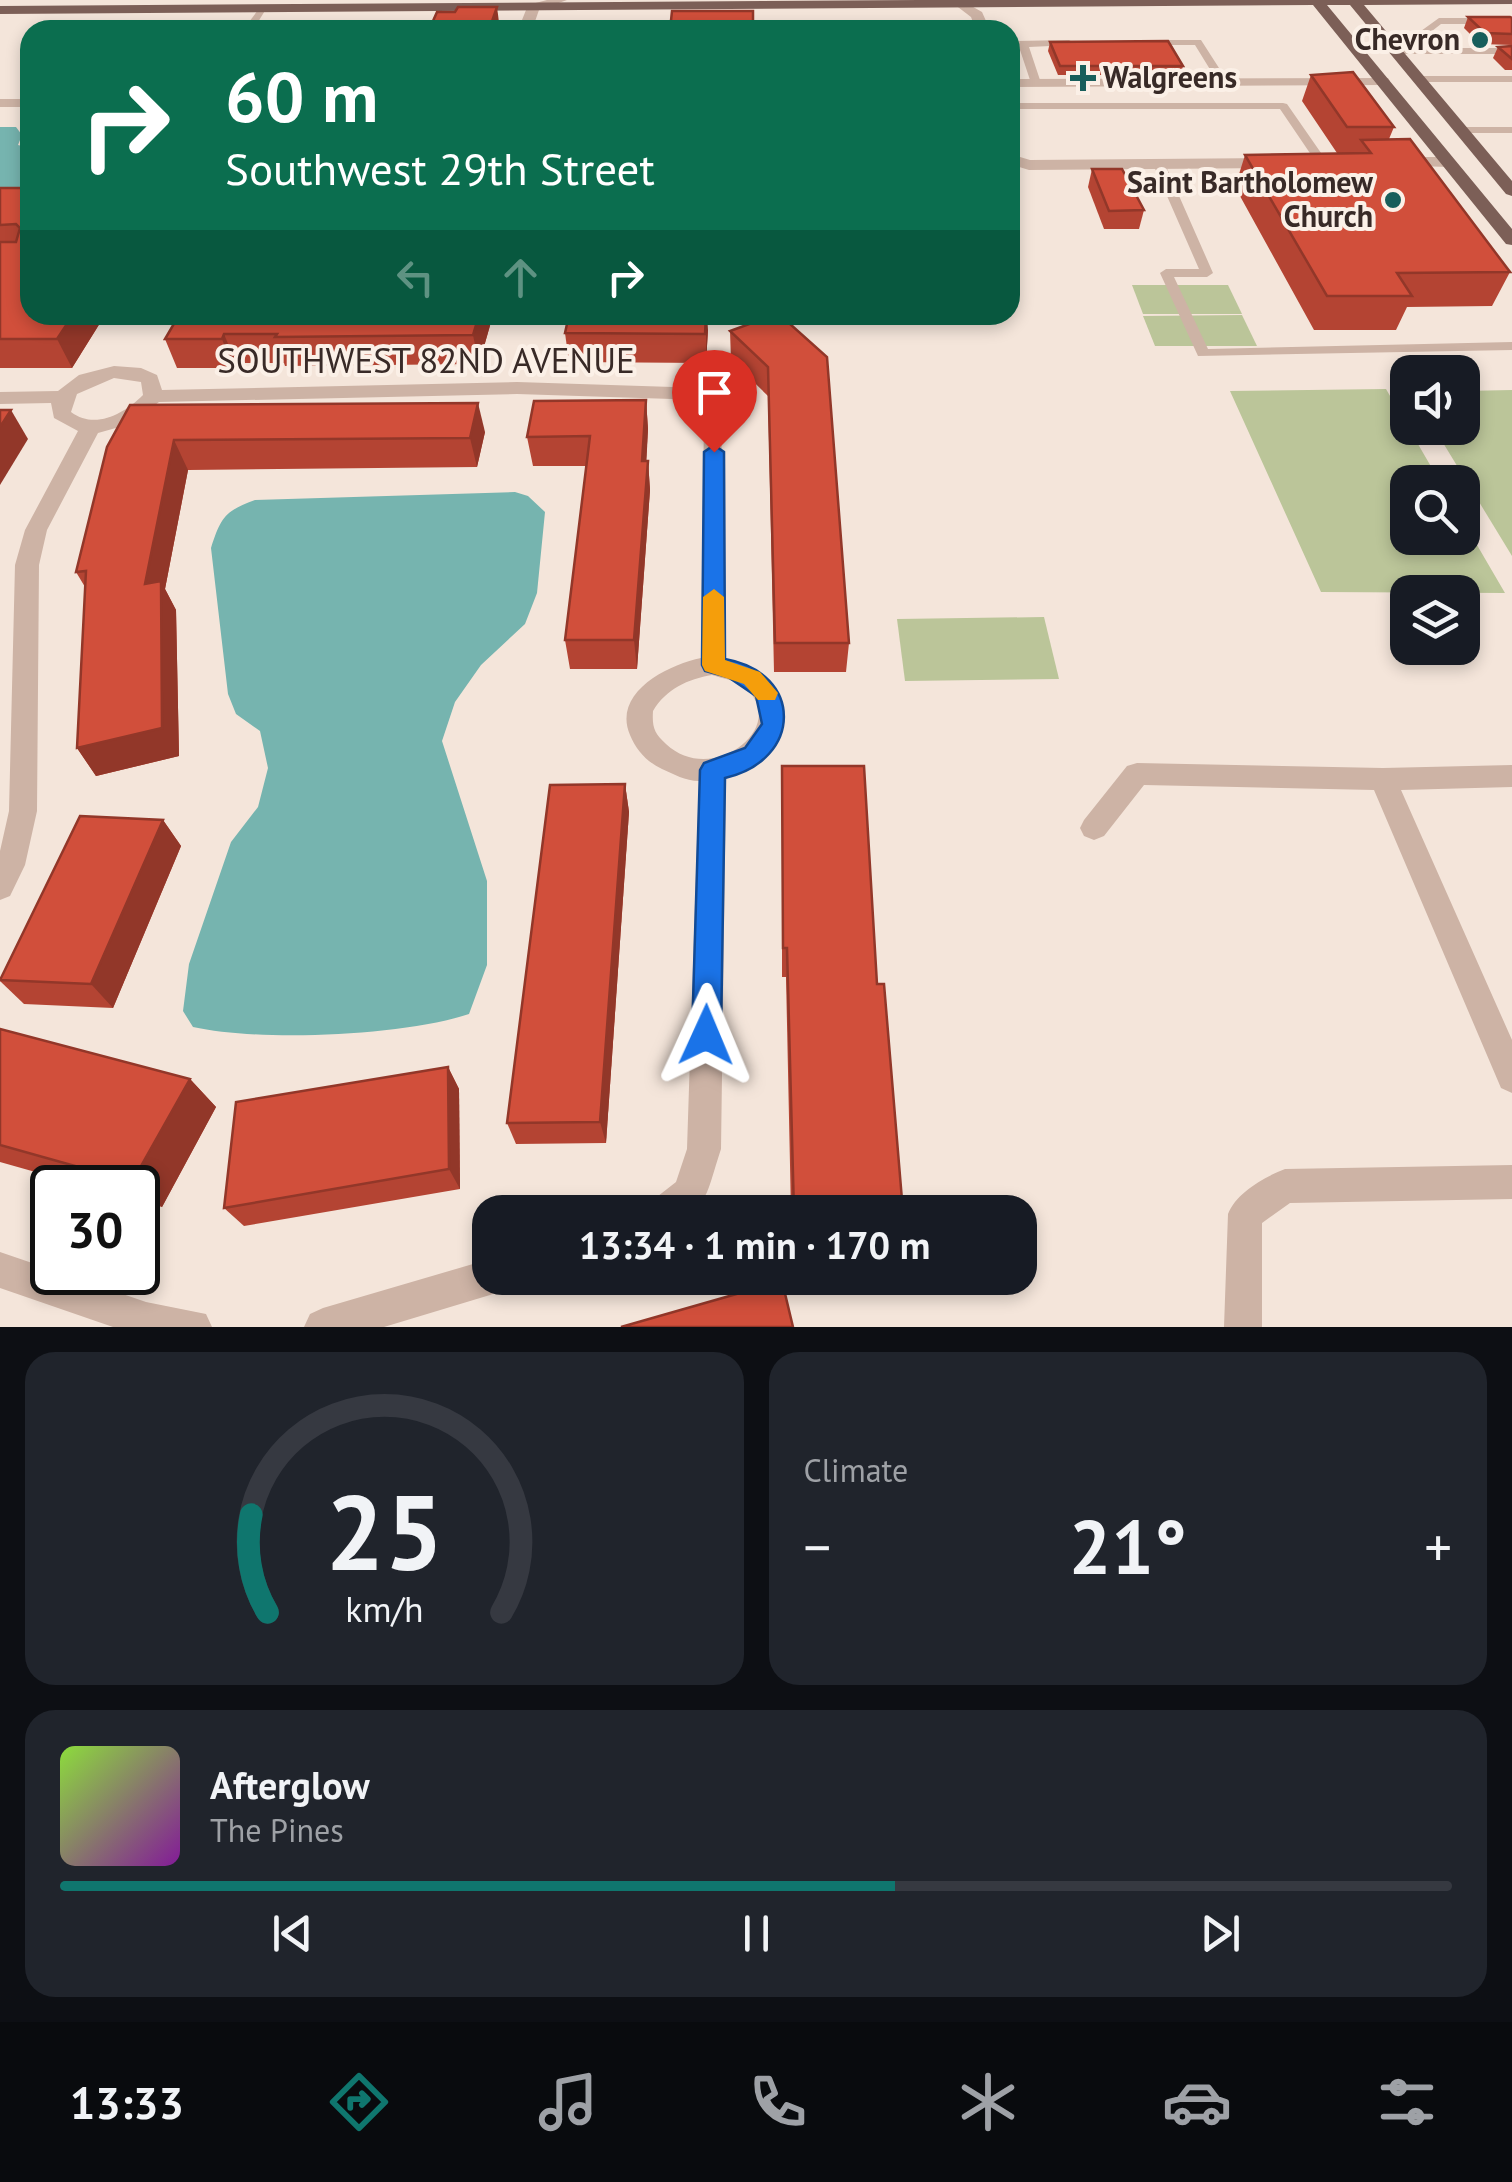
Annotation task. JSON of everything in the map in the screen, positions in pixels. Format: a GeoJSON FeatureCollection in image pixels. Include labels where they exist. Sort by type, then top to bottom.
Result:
{"type":"FeatureCollection","features":[{"type":"Feature","properties":{"kind":"main road"},"geometry":{"type":"LineString","coordinates":[[466,8],[500,0]]}},
{"type":"Feature","properties":{"kind":"main road"},"geometry":{"type":"LineString","coordinates":[[0,10],[1512,0]]}},
{"type":"Feature","properties":{"kind":"main road"},"geometry":{"type":"LineString","coordinates":[[1316,1],[1512,240]]}},
{"type":"Feature","properties":{"kind":"main road"},"geometry":{"type":"LineString","coordinates":[[1354,1],[1508,186]]}},
{"type":"Feature","properties":{"kind":"main road"},"geometry":{"type":"LineString","coordinates":[[1448,162],[1472,165],[1508,186]]}},
{"type":"Feature","properties":{"kind":"street"},"geometry":{"type":"LineString","coordinates":[[962,4],[979,20]]}},
{"type":"Feature","properties":{"kind":"street"},"geometry":{"type":"LineString","coordinates":[[529,20],[533,8]]}},
{"type":"Feature","properties":{"kind":"street"},"geometry":{"type":"LineString","coordinates":[[1020,83],[1383,81]]}},
{"type":"Feature","properties":{"kind":"street"},"geometry":{"type":"LineString","coordinates":[[1020,163],[1328,162]]}},
{"type":"Feature","properties":{"kind":"street"},"geometry":{"type":"LineString","coordinates":[[1368,162],[1448,162]]}},
{"type":"Feature","properties":{"kind":"street"},"geometry":{"type":"LineString","coordinates":[[0,887],[10,865],[23,811],[27,565],[36,530],[92,426],[67,421],[60,406],[63,397],[84,380],[114,372],[141,374],[154,387],[153,396]]}},
{"type":"Feature","properties":{"kind":"street","name":"SOUTHWEST 82ND AVENUE"},"geometry":{"type":"LineString","coordinates":[[92,426],[137,413],[153,396],[517,388],[673,393],[699,400],[714,416],[713,665]]}},
{"type":"Feature","properties":{"kind":"street"},"geometry":{"type":"LineString","coordinates":[[0,398],[63,397]]}},
{"type":"Feature","properties":{"kind":"street"},"geometry":{"type":"LineString","coordinates":[[713,665],[734,669],[765,690],[773,706],[774,724],[767,741],[753,755],[734,766],[712,770],[690,769],[669,762],[652,750],[640,717],[645,700],[656,685],[692,667],[713,665]]}},
{"type":"Feature","properties":{"kind":"street"},"geometry":{"type":"LineString","coordinates":[[681,1195],[704,1149],[712,770]]}},
{"type":"Feature","properties":{"kind":"street"},"geometry":{"type":"LineString","coordinates":[[1094,828],[1137,774],[1384,779],[1512,776]]}},
{"type":"Feature","properties":{"kind":"street"},"geometry":{"type":"LineString","coordinates":[[1384,779],[1512,1077]]}},
{"type":"Feature","properties":{"kind":"street"},"geometry":{"type":"LineString","coordinates":[[1244,1327],[1245,1214],[1285,1186],[1512,1182]]}},
{"type":"Feature","properties":{"kind":"street"},"geometry":{"type":"LineString","coordinates":[[0,1270],[146,1320],[193,1327]]}},
{"type":"Feature","properties":{"kind":"street"},"geometry":{"type":"LineString","coordinates":[[324,1327],[472,1282]]}},
{"type":"Feature","properties":{"kind":"lane"},"geometry":{"type":"LineString","coordinates":[[1463,1],[1482,22]]}},
{"type":"Feature","properties":{"kind":"lane"},"geometry":{"type":"LineString","coordinates":[[255,20],[262,9]]}},
{"type":"Feature","properties":{"kind":"lane"},"geometry":{"type":"LineString","coordinates":[[1445,51],[1426,31],[1439,21],[1512,20]]}},
{"type":"Feature","properties":{"kind":"lane"},"geometry":{"type":"LineString","coordinates":[[1128,43],[1198,42],[1223,82]]}},
{"type":"Feature","properties":{"kind":"lane"},"geometry":{"type":"LineString","coordinates":[[1036,83],[1023,44],[1075,43]]}},
{"type":"Feature","properties":{"kind":"lane"},"geometry":{"type":"LineString","coordinates":[[1396,51],[1508,50]]}},
{"type":"Feature","properties":{"kind":"lane"},"geometry":{"type":"LineString","coordinates":[[1418,79],[1512,78]]}},
{"type":"Feature","properties":{"kind":"lane"},"geometry":{"type":"LineString","coordinates":[[1020,106],[1283,106],[1328,162]]}},
{"type":"Feature","properties":{"kind":"lane"},"geometry":{"type":"LineString","coordinates":[[1462,130],[1510,131]]}},
{"type":"Feature","properties":{"kind":"lane"},"geometry":{"type":"LineString","coordinates":[[1159,164],[1207,272],[1166,273],[1202,353],[1512,346]]}},
{"type":"Feature","properties":{"kind":"green space"},"geometry":{"type":"Polygon","coordinates":[[[1132,285],[1228,285],[1242,314],[1143,314],[1132,285]]]}},
{"type":"Feature","properties":{"kind":"green space"},"geometry":{"type":"Polygon","coordinates":[[[1242,315],[1257,346],[1155,346],[1143,316],[1242,315]]]}},
{"type":"Feature","properties":{"kind":"green space"},"geometry":{"type":"Polygon","coordinates":[[[1386,389],[1390,396],[1390,445],[1419,445],[1430,465],[1390,465],[1390,555],[1480,555],[1480,550],[1505,593],[1480,593],[1480,575],[1390,575],[1390,592],[1321,592],[1230,391],[1386,389]]]}},
{"type":"Feature","properties":{"kind":"green space"},"geometry":{"type":"Polygon","coordinates":[[[1512,390],[1512,556],[1480,503],[1480,465],[1457,465],[1444,445],[1480,445],[1480,391],[1512,390]]]}},
{"type":"Feature","properties":{"kind":"green space"},"geometry":{"type":"Polygon","coordinates":[[[1044,617],[1059,679],[905,681],[897,619],[1044,617]]]}},
{"type":"Feature","properties":{"kind":"water"},"geometry":{"type":"Polygon","coordinates":[[[0,127],[16,127],[20,132],[20,203],[0,203],[0,127]]]}},
{"type":"Feature","properties":{"kind":"water"},"geometry":{"type":"Polygon","coordinates":[[[515,492],[528,496],[545,512],[537,593],[525,624],[481,665],[455,702],[442,741],[487,881],[487,965],[469,1014],[407,1027],[331,1034],[255,1034],[193,1027],[183,1011],[189,964],[231,842],[258,807],[268,768],[260,731],[236,714],[228,694],[211,548],[221,522],[237,508],[255,500],[515,492]]]}},
{"type":"Feature","properties":{"kind":"building"},"geometry":{"type":"Polygon","coordinates":[[[458,7],[497,7],[492,20],[433,20],[437,12],[455,12],[458,7]]]}},
{"type":"Feature","properties":{"kind":"building"},"geometry":{"type":"Polygon","coordinates":[[[672,11],[753,11],[753,20],[671,20],[672,11]]]}},
{"type":"Feature","properties":{"kind":"building"},"geometry":{"type":"Polygon","coordinates":[[[1468,17],[1510,17],[1512,34],[1485,33],[1468,17]]]}},
{"type":"Feature","properties":{"kind":"building"},"geometry":{"type":"Polygon","coordinates":[[[1168,41],[1183,66],[1060,66],[1050,42],[1168,41]]]}},
{"type":"Feature","properties":{"kind":"building"},"geometry":{"type":"Polygon","coordinates":[[[1512,46],[1512,59],[1498,47],[1512,46]]]}},
{"type":"Feature","properties":{"kind":"building"},"geometry":{"type":"Polygon","coordinates":[[[1353,72],[1394,127],[1347,127],[1311,75],[1353,72]]]}},
{"type":"Feature","properties":{"kind":"building"},"geometry":{"type":"Polygon","coordinates":[[[1410,139],[1510,272],[1397,273],[1412,296],[1327,296],[1245,155],[1371,153],[1361,140],[1410,139]]]}},
{"type":"Feature","properties":{"kind":"building"},"geometry":{"type":"Polygon","coordinates":[[[1092,169],[1122,169],[1144,210],[1109,211],[1092,169]]]}},
{"type":"Feature","properties":{"kind":"building"},"geometry":{"type":"Polygon","coordinates":[[[0,188],[20,188],[20,228],[16,224],[0,225],[0,188]]]}},
{"type":"Feature","properties":{"kind":"building"},"geometry":{"type":"Polygon","coordinates":[[[20,228],[20,325],[66,325],[57,339],[0,339],[0,242],[16,242],[20,228]]]}},
{"type":"Feature","properties":{"kind":"building"},"geometry":{"type":"Polygon","coordinates":[[[173,325],[476,325],[473,335],[224,334],[222,339],[165,339],[173,325]]]}},
{"type":"Feature","properties":{"kind":"building"},"geometry":{"type":"Polygon","coordinates":[[[567,325],[705,325],[705,334],[565,333],[567,325]]]}},
{"type":"Feature","properties":{"kind":"building"},"geometry":{"type":"Polygon","coordinates":[[[746,325],[791,325],[827,357],[849,643],[775,643],[768,367],[730,331],[746,325]]]}},
{"type":"Feature","properties":{"kind":"building"},"geometry":{"type":"Polygon","coordinates":[[[646,400],[642,461],[648,461],[634,640],[565,640],[590,436],[527,437],[534,401],[646,400]]]}},
{"type":"Feature","properties":{"kind":"building"},"geometry":{"type":"Polygon","coordinates":[[[478,403],[470,438],[174,440],[145,584],[161,581],[162,728],[77,748],[86,571],[76,572],[107,447],[130,405],[478,403]]]}},
{"type":"Feature","properties":{"kind":"building"},"geometry":{"type":"Polygon","coordinates":[[[0,410],[11,410],[0,427],[0,410]]]}},
{"type":"Feature","properties":{"kind":"building"},"geometry":{"type":"Polygon","coordinates":[[[782,766],[864,766],[877,984],[884,984],[902,1195],[794,1195],[787,948],[783,948],[782,766]]]}},
{"type":"Feature","properties":{"kind":"building"},"geometry":{"type":"Polygon","coordinates":[[[625,784],[600,1122],[507,1123],[550,785],[625,784]]]}},
{"type":"Feature","properties":{"kind":"building"},"geometry":{"type":"Polygon","coordinates":[[[80,816],[163,820],[91,984],[0,980],[80,816]]]}},
{"type":"Feature","properties":{"kind":"building"},"geometry":{"type":"Polygon","coordinates":[[[0,1029],[190,1079],[142,1165],[71,1165],[0,1145],[0,1029]]]}},
{"type":"Feature","properties":{"kind":"building"},"geometry":{"type":"Polygon","coordinates":[[[448,1067],[449,1169],[224,1208],[236,1102],[448,1067]]]}},
{"type":"Feature","properties":{"kind":"building"},"geometry":{"type":"Polygon","coordinates":[[[733,1295],[785,1295],[793,1327],[621,1327],[733,1295]]]}},
{"type":"Feature","properties":{"kind":"slow traffic"},"geometry":{"type":"LineString","coordinates":[[714,597],[713,665],[752,678],[767,693]]}},
{"type":"Feature","properties":{"kind":"place","name":"Chevron"},"geometry":{"type":"Point","coordinates":[1480,40]}},
{"type":"Feature","properties":{"kind":"place","name":"Walgreens"},"geometry":{"type":"Point","coordinates":[1083,78]}},
{"type":"Feature","properties":{"kind":"place","name":"Saint Bartholomew Church"},"geometry":{"type":"Point","coordinates":[1393,200]}},
{"type":"Feature","properties":{"kind":"route"},"geometry":{"type":"LineString","coordinates":[[706,1035],[712,770],[734,766],[753,755],[767,741],[774,724],[773,706],[765,690],[734,669],[713,665],[714,452]]}}]}
